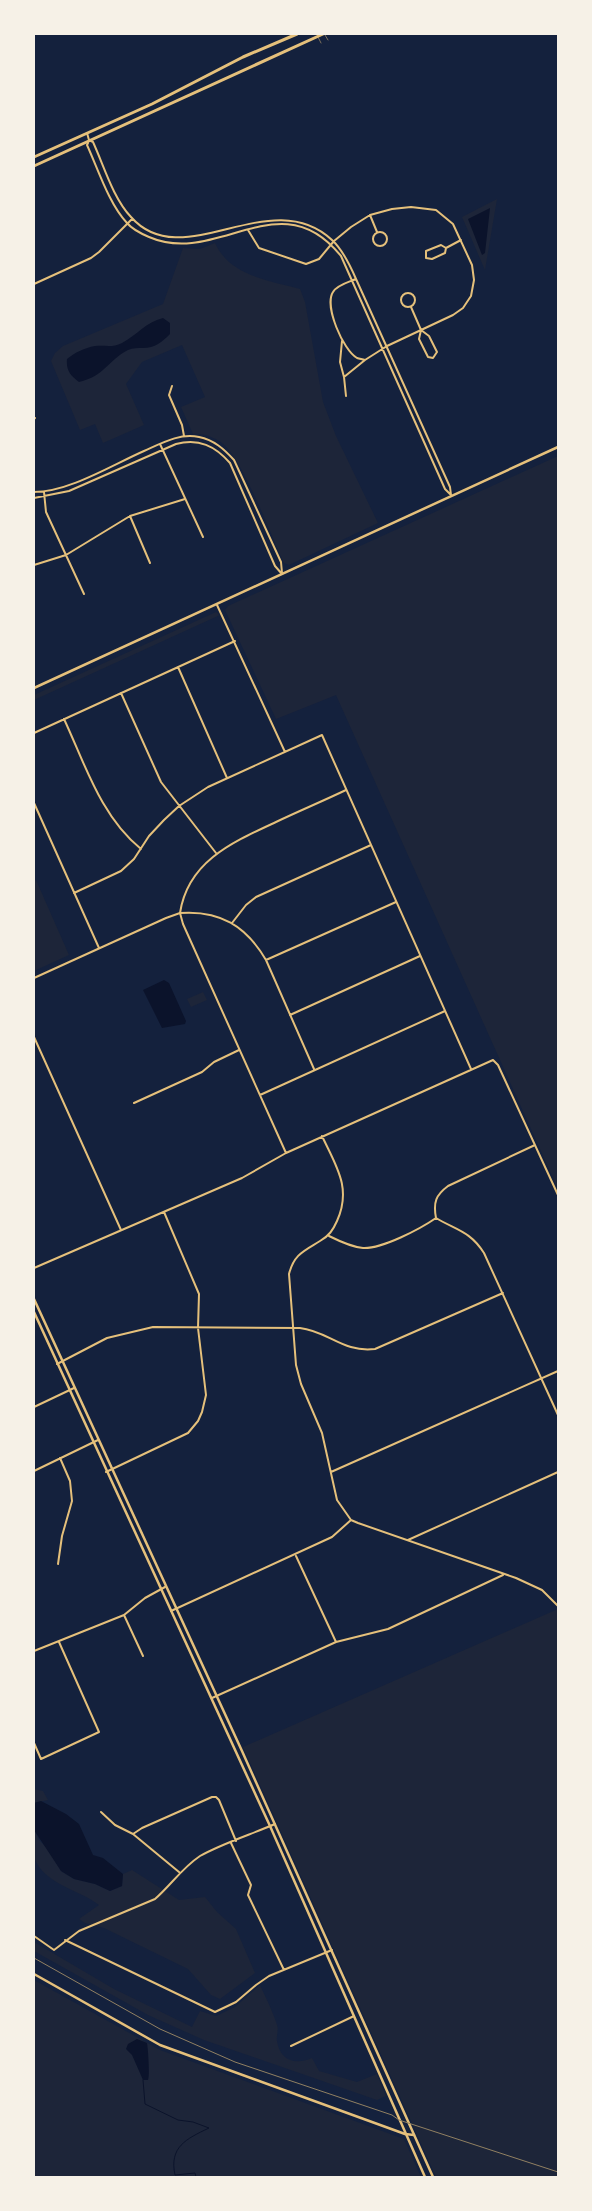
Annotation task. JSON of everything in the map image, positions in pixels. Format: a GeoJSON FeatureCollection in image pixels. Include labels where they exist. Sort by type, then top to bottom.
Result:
{"type":"FeatureCollection","features":[{"type":"Feature","properties":{"kind":"main road"},"geometry":{"type":"LineString","coordinates":[[34,157],[152,104],[243,57],[297,34]]}},
{"type":"Feature","properties":{"kind":"main road"},"geometry":{"type":"LineString","coordinates":[[34,166],[317,35],[324,34]]}},
{"type":"Feature","properties":{"kind":"main road"},"geometry":{"type":"LineString","coordinates":[[34,688],[558,447]]}},
{"type":"Feature","properties":{"kind":"main road"},"geometry":{"type":"LineString","coordinates":[[34,1299],[111,1470],[217,1696],[433,2177]]}},
{"type":"Feature","properties":{"kind":"main road"},"geometry":{"type":"LineString","coordinates":[[34,1312],[92,1442],[270,1826],[425,2177]]}},
{"type":"Feature","properties":{"kind":"main road"},"geometry":{"type":"LineString","coordinates":[[34,1974],[160,2045],[405,2134],[414,2135]]}},
{"type":"Feature","properties":{"kind":"street"},"geometry":{"type":"LineString","coordinates":[[86,133],[89,140],[93,142],[119,198],[132,219],[157,235],[184,238],[199,236],[261,221],[283,218],[321,230],[334,241],[346,258],[356,278],[450,487],[451,495]]}},
{"type":"Feature","properties":{"kind":"street"},"geometry":{"type":"LineString","coordinates":[[89,140],[87,145],[115,205],[127,224],[159,242],[186,244],[260,226],[291,224],[317,234],[331,244],[341,256],[445,489],[451,495]]}},
{"type":"Feature","properties":{"kind":"street"},"geometry":{"type":"LineString","coordinates":[[248,230],[259,248],[306,264],[319,259],[334,241],[370,215],[400,208],[436,210],[451,220],[472,265],[474,280],[471,296],[456,314],[387,346],[365,360],[344,377]]}},
{"type":"Feature","properties":{"kind":"street"},"geometry":{"type":"LineString","coordinates":[[370,215],[377,232]]}},
{"type":"Feature","properties":{"kind":"street"},"geometry":{"type":"LineString","coordinates":[[34,284],[90,258],[132,219]]}},
{"type":"Feature","properties":{"kind":"street"},"geometry":{"type":"LineString","coordinates":[[377,232],[383,232],[387,236],[387,242],[383,246],[377,246],[373,242],[373,236],[377,232]]}},
{"type":"Feature","properties":{"kind":"street"},"geometry":{"type":"LineString","coordinates":[[446,248],[441,245],[428,250],[425,256],[432,259],[445,253],[446,248],[461,240]]}},
{"type":"Feature","properties":{"kind":"street"},"geometry":{"type":"LineString","coordinates":[[356,278],[335,289],[331,297],[336,328],[342,341],[357,358],[365,360]]}},
{"type":"Feature","properties":{"kind":"street"},"geometry":{"type":"LineString","coordinates":[[405,293],[411,293],[415,296],[415,302],[411,306],[406,306],[402,302],[401,297],[405,293]]}},
{"type":"Feature","properties":{"kind":"street"},"geometry":{"type":"LineString","coordinates":[[411,306],[421,330],[429,336],[437,352],[433,358],[428,357],[419,339],[421,330]]}},
{"type":"Feature","properties":{"kind":"street"},"geometry":{"type":"LineString","coordinates":[[342,341],[340,362],[346,396]]}},
{"type":"Feature","properties":{"kind":"street"},"geometry":{"type":"LineString","coordinates":[[172,386],[169,395],[182,426],[184,436]]}},
{"type":"Feature","properties":{"kind":"street"},"geometry":{"type":"LineString","coordinates":[[34,492],[44,492],[66,486],[160,443],[184,436],[199,437],[222,448],[234,460],[281,562],[282,574]]}},
{"type":"Feature","properties":{"kind":"street"},"geometry":{"type":"LineString","coordinates":[[34,498],[44,498],[70,491],[181,443],[195,442],[209,445],[230,463],[275,566],[282,574]]}},
{"type":"Feature","properties":{"kind":"street"},"geometry":{"type":"LineString","coordinates":[[160,443],[203,537]]}},
{"type":"Feature","properties":{"kind":"street"},"geometry":{"type":"LineString","coordinates":[[235,475],[240,472]]}},
{"type":"Feature","properties":{"kind":"street"},"geometry":{"type":"LineString","coordinates":[[86,477],[89,483]]}},
{"type":"Feature","properties":{"kind":"street"},"geometry":{"type":"LineString","coordinates":[[44,492],[46,512],[84,594]]}},
{"type":"Feature","properties":{"kind":"street"},"geometry":{"type":"LineString","coordinates":[[34,565],[66,555],[130,516],[186,499]]}},
{"type":"Feature","properties":{"kind":"street"},"geometry":{"type":"LineString","coordinates":[[130,516],[150,563]]}},
{"type":"Feature","properties":{"kind":"street"},"geometry":{"type":"LineString","coordinates":[[217,605],[285,752]]}},
{"type":"Feature","properties":{"kind":"street"},"geometry":{"type":"LineString","coordinates":[[34,733],[235,641]]}},
{"type":"Feature","properties":{"kind":"street"},"geometry":{"type":"LineString","coordinates":[[178,667],[228,778]]}},
{"type":"Feature","properties":{"kind":"street"},"geometry":{"type":"LineString","coordinates":[[120,693],[161,782],[216,853]]}},
{"type":"Feature","properties":{"kind":"street"},"geometry":{"type":"LineString","coordinates":[[64,719],[106,808],[124,834],[141,849]]}},
{"type":"Feature","properties":{"kind":"street"},"geometry":{"type":"LineString","coordinates":[[74,894],[116,874],[130,863],[149,836],[179,806],[208,787],[322,735],[471,1070]]}},
{"type":"Feature","properties":{"kind":"street"},"geometry":{"type":"LineString","coordinates":[[286,1153],[183,924],[180,913],[183,898],[193,878],[216,853],[240,839],[346,790]]}},
{"type":"Feature","properties":{"kind":"street"},"geometry":{"type":"LineString","coordinates":[[34,802],[99,948]]}},
{"type":"Feature","properties":{"kind":"street"},"geometry":{"type":"LineString","coordinates":[[232,923],[246,905],[256,897],[371,845]]}},
{"type":"Feature","properties":{"kind":"street"},"geometry":{"type":"LineString","coordinates":[[266,960],[396,902]]}},
{"type":"Feature","properties":{"kind":"street"},"geometry":{"type":"LineString","coordinates":[[34,978],[166,918],[180,913],[199,912],[232,923],[246,932],[258,946],[314,1069]]}},
{"type":"Feature","properties":{"kind":"street"},"geometry":{"type":"LineString","coordinates":[[290,1015],[420,956]]}},
{"type":"Feature","properties":{"kind":"street"},"geometry":{"type":"LineString","coordinates":[[259,1095],[445,1011]]}},
{"type":"Feature","properties":{"kind":"street"},"geometry":{"type":"LineString","coordinates":[[34,1037],[121,1230]]}},
{"type":"Feature","properties":{"kind":"street"},"geometry":{"type":"LineString","coordinates":[[134,1103],[202,1072],[214,1062],[239,1050]]}},
{"type":"Feature","properties":{"kind":"street"},"geometry":{"type":"LineString","coordinates":[[34,1268],[242,1178],[286,1153],[322,1136],[493,1060],[498,1065],[558,1195]]}},
{"type":"Feature","properties":{"kind":"street"},"geometry":{"type":"LineString","coordinates":[[322,1136],[340,1175],[344,1198],[341,1211],[329,1236],[301,1253],[292,1262],[289,1274],[296,1365],[301,1384],[322,1433],[337,1500],[351,1520],[536,1587],[558,1606]]}},
{"type":"Feature","properties":{"kind":"street"},"geometry":{"type":"LineString","coordinates":[[436,1218],[435,1199],[448,1186],[535,1145]]}},
{"type":"Feature","properties":{"kind":"street"},"geometry":{"type":"LineString","coordinates":[[106,1472],[176,1440],[188,1432],[198,1421],[206,1395],[198,1328],[199,1294],[164,1212]]}},
{"type":"Feature","properties":{"kind":"street"},"geometry":{"type":"LineString","coordinates":[[329,1236],[343,1243],[363,1248],[379,1246],[436,1218]]}},
{"type":"Feature","properties":{"kind":"street"},"geometry":{"type":"LineString","coordinates":[[436,1218],[466,1232],[476,1241],[484,1253],[558,1415]]}},
{"type":"Feature","properties":{"kind":"street"},"geometry":{"type":"LineString","coordinates":[[57,1364],[107,1338],[153,1327],[309,1329],[360,1351],[374,1349],[503,1293]]}},
{"type":"Feature","properties":{"kind":"street"},"geometry":{"type":"LineString","coordinates":[[331,1472],[558,1371]]}},
{"type":"Feature","properties":{"kind":"street"},"geometry":{"type":"LineString","coordinates":[[34,1407],[74,1388]]}},
{"type":"Feature","properties":{"kind":"street"},"geometry":{"type":"LineString","coordinates":[[34,1471],[98,1440]]}},
{"type":"Feature","properties":{"kind":"street"},"geometry":{"type":"LineString","coordinates":[[58,1564],[62,1536],[72,1501],[70,1481],[60,1458]]}},
{"type":"Feature","properties":{"kind":"street"},"geometry":{"type":"LineString","coordinates":[[406,1541],[558,1472]]}},
{"type":"Feature","properties":{"kind":"street"},"geometry":{"type":"LineString","coordinates":[[170,1611],[332,1537],[344,1529],[351,1520]]}},
{"type":"Feature","properties":{"kind":"street"},"geometry":{"type":"LineString","coordinates":[[295,1555],[336,1642]]}},
{"type":"Feature","properties":{"kind":"street"},"geometry":{"type":"LineString","coordinates":[[212,1698],[336,1642],[388,1629],[503,1575]]}},
{"type":"Feature","properties":{"kind":"street"},"geometry":{"type":"LineString","coordinates":[[34,1651],[124,1615],[165,1587]]}},
{"type":"Feature","properties":{"kind":"street"},"geometry":{"type":"LineString","coordinates":[[124,1615],[143,1656]]}},
{"type":"Feature","properties":{"kind":"street"},"geometry":{"type":"LineString","coordinates":[[34,1743],[41,1759],[99,1732],[59,1642]]}},
{"type":"Feature","properties":{"kind":"street"},"geometry":{"type":"LineString","coordinates":[[133,1834],[142,1828],[216,1797],[220,1800],[237,1841]]}},
{"type":"Feature","properties":{"kind":"street"},"geometry":{"type":"LineString","coordinates":[[101,1812],[116,1825],[133,1834],[179,1872]]}},
{"type":"Feature","properties":{"kind":"street"},"geometry":{"type":"LineString","coordinates":[[34,1936],[54,1950],[79,1931],[155,1899],[165,1891],[179,1872],[200,1856],[275,1824]]}},
{"type":"Feature","properties":{"kind":"street"},"geometry":{"type":"LineString","coordinates":[[231,1843],[251,1885],[248,1895],[284,1970]]}},
{"type":"Feature","properties":{"kind":"street"},"geometry":{"type":"LineString","coordinates":[[65,1940],[215,2012],[236,2002],[262,1980],[332,1950]]}},
{"type":"Feature","properties":{"kind":"street"},"geometry":{"type":"LineString","coordinates":[[291,2046],[354,2016]]}},
{"type":"Feature","properties":{"kind":"lane"},"geometry":{"type":"LineString","coordinates":[[324,34],[328,40]]}},
{"type":"Feature","properties":{"kind":"lane"},"geometry":{"type":"LineString","coordinates":[[317,35],[321,42]]}},
{"type":"Feature","properties":{"kind":"shaded area"},"geometry":{"type":"Polygon","coordinates":[[[497,199],[485,270],[462,217],[497,199]]]}},
{"type":"Feature","properties":{"kind":"shaded area"},"geometry":{"type":"Polygon","coordinates":[[[490,208],[485,253],[482,255],[468,219],[490,208]]]}},
{"type":"Feature","properties":{"kind":"shaded area"},"geometry":{"type":"Polygon","coordinates":[[[215,243],[230,263],[240,270],[263,279],[300,289],[305,302],[323,402],[336,436],[378,523],[289,565],[284,563],[256,499],[239,465],[230,452],[222,443],[215,439],[193,434],[181,407],[205,397],[182,345],[142,362],[126,384],[144,425],[103,443],[95,424],[80,430],[51,361],[55,353],[63,346],[163,304],[183,248],[200,249],[215,243]]]}},
{"type":"Feature","properties":{"kind":"shaded area"},"geometry":{"type":"Polygon","coordinates":[[[163,318],[170,323],[170,334],[158,344],[147,348],[128,350],[95,376],[79,382],[69,372],[67,359],[77,352],[95,346],[118,345],[152,322],[163,318]]]}},
{"type":"Feature","properties":{"kind":"shaded area"},"geometry":{"type":"Polygon","coordinates":[[[558,456],[558,1189],[336,695],[276,719],[225,610],[228,606],[558,456]]]}},
{"type":"Feature","properties":{"kind":"shaded area"},"geometry":{"type":"Polygon","coordinates":[[[216,612],[220,615],[34,700],[34,695],[216,612]]]}},
{"type":"Feature","properties":{"kind":"shaded area"},"geometry":{"type":"Polygon","coordinates":[[[36,880],[69,955],[34,971],[34,881],[36,880]]]}},
{"type":"Feature","properties":{"kind":"shaded area"},"geometry":{"type":"Polygon","coordinates":[[[164,980],[169,983],[186,1021],[185,1024],[162,1028],[143,990],[164,980]]]}},
{"type":"Feature","properties":{"kind":"shaded area"},"geometry":{"type":"Polygon","coordinates":[[[203,992],[207,1000],[191,1007],[187,999],[203,992]]]}},
{"type":"Feature","properties":{"kind":"shaded area"},"geometry":{"type":"Polygon","coordinates":[[[558,1609],[558,2177],[436,2177],[243,1747],[558,1609]]]}},
{"type":"Feature","properties":{"kind":"shaded area"},"geometry":{"type":"Polygon","coordinates":[[[34,1789],[43,1791],[48,1800],[34,1803],[34,1789]]]}},
{"type":"Feature","properties":{"kind":"shaded area"},"geometry":{"type":"Polygon","coordinates":[[[41,1801],[66,1814],[79,1824],[93,1855],[103,1858],[123,1874],[122,1886],[110,1891],[95,1884],[74,1879],[61,1871],[34,1830],[34,1803],[41,1801]]]}},
{"type":"Feature","properties":{"kind":"shaded area"},"geometry":{"type":"Polygon","coordinates":[[[34,1829],[39,1840],[49,1850],[61,1871],[74,1879],[95,1884],[110,1891],[122,1886],[123,1874],[132,1870],[179,1900],[205,1897],[217,1912],[236,1929],[255,1973],[220,1999],[211,1995],[188,1969],[104,1928],[85,1923],[79,1919],[99,1905],[91,1899],[63,1886],[46,1874],[39,1866],[33,1854],[34,1829]]]}},
{"type":"Feature","properties":{"kind":"shaded area"},"geometry":{"type":"Polygon","coordinates":[[[34,1942],[114,1989],[192,2027],[200,2011],[216,2016],[235,2007],[260,1985],[278,2027],[277,2039],[279,2048],[285,2057],[294,2061],[312,2058],[319,2071],[357,2082],[377,2074],[386,2096],[377,2100],[204,2040],[148,2015],[34,1951],[34,1942]]]}},
{"type":"Feature","properties":{"kind":"shaded area"},"geometry":{"type":"Polygon","coordinates":[[[34,1980],[160,2050],[404,2139],[421,2177],[34,2177],[34,1980]]]}},
{"type":"Feature","properties":{"kind":"shaded area"},"geometry":{"type":"Polygon","coordinates":[[[137,2039],[147,2043],[148,2080],[143,2080],[132,2055],[126,2049],[128,2044],[137,2039]]]}},
{"type":"Feature","properties":{"kind":"waterway"},"geometry":{"type":"LineString","coordinates":[[143,2080],[145,2104],[178,2120],[193,2122],[209,2128],[181,2145],[175,2157],[175,2175],[195,2173],[196,2177]]}},
{"type":"Feature","properties":{"kind":"railway"},"geometry":{"type":"LineString","coordinates":[[34,1958],[160,2029],[235,2062],[392,2115],[399,2120],[558,2172]]}}]}
